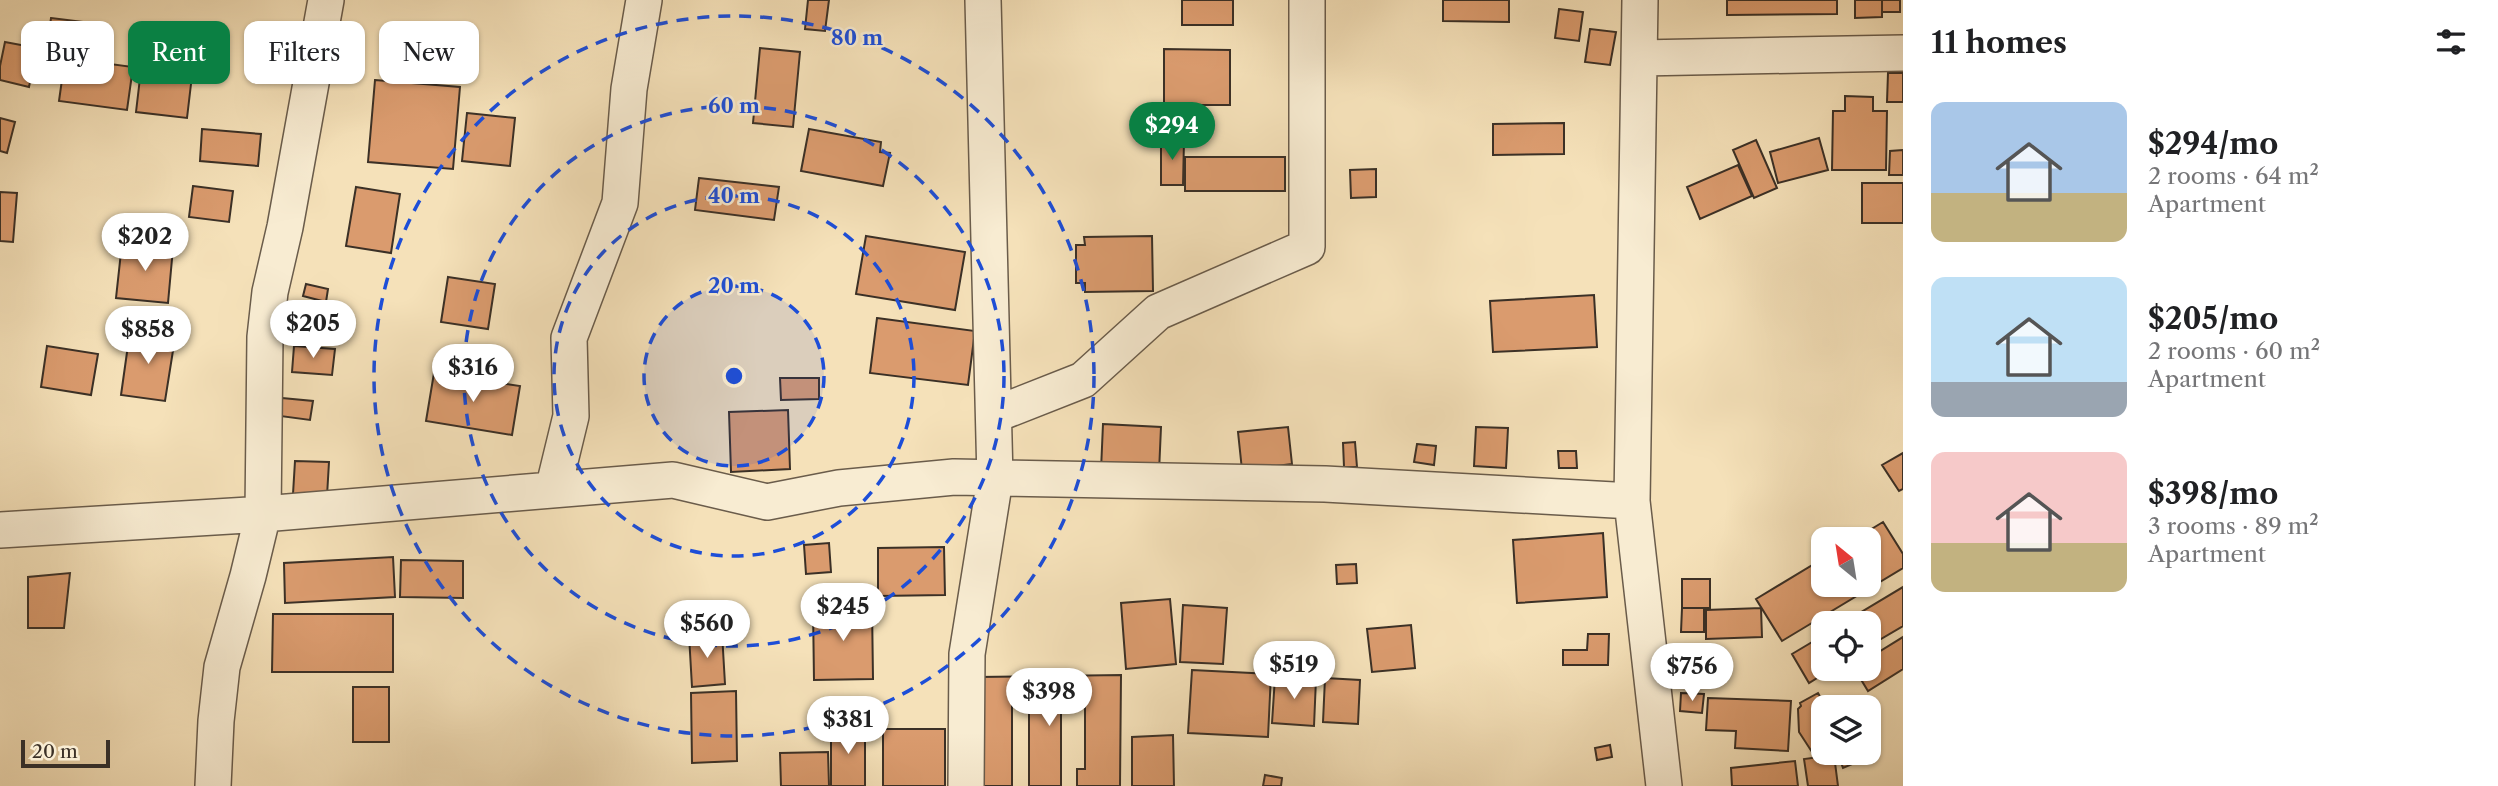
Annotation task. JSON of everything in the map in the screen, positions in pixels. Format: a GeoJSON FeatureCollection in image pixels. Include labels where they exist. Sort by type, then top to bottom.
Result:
{"type":"FeatureCollection","features":[{"type":"Feature","properties":{"kind":"street"},"geometry":{"type":"LineString","coordinates":[[213,786],[222,667],[263,514],[265,337],[270,292],[285,227],[326,0]]}},
{"type":"Feature","properties":{"kind":"street"},"geometry":{"type":"LineString","coordinates":[[553,490],[571,416],[569,338],[620,203],[629,89],[644,0]]}},
{"type":"Feature","properties":{"kind":"street"},"geometry":{"type":"LineString","coordinates":[[966,786],[967,654],[995,479],[983,0]]}},
{"type":"Feature","properties":{"kind":"street"},"geometry":{"type":"LineString","coordinates":[[994,415],[1083,380],[1158,312],[1307,247],[1307,0]]}},
{"type":"Feature","properties":{"kind":"street"},"geometry":{"type":"LineString","coordinates":[[1640,0],[1632,501],[1664,786]]}},
{"type":"Feature","properties":{"kind":"street"},"geometry":{"type":"LineString","coordinates":[[1640,58],[1903,53]]}},
{"type":"Feature","properties":{"kind":"street"},"geometry":{"type":"LineString","coordinates":[[0,530],[263,514],[673,480],[767,502],[839,488],[954,477],[1325,484],[1632,501]]}},
{"type":"Feature","properties":{"kind":"building"},"geometry":{"type":"Polygon","coordinates":[[[808,0],[829,0],[825,31],[805,29],[808,0]]]}},
{"type":"Feature","properties":{"kind":"building"},"geometry":{"type":"Polygon","coordinates":[[[1182,0],[1233,0],[1233,25],[1182,25],[1182,0]]]}},
{"type":"Feature","properties":{"kind":"building"},"geometry":{"type":"Polygon","coordinates":[[[1443,0],[1509,0],[1509,22],[1443,21],[1443,0]]]}},
{"type":"Feature","properties":{"kind":"building"},"geometry":{"type":"Polygon","coordinates":[[[1727,0],[1837,0],[1837,14],[1727,15],[1727,0]]]}},
{"type":"Feature","properties":{"kind":"building"},"geometry":{"type":"Polygon","coordinates":[[[1855,0],[1882,0],[1882,17],[1855,18],[1855,0]]]}},
{"type":"Feature","properties":{"kind":"building"},"geometry":{"type":"Polygon","coordinates":[[[1882,0],[1900,0],[1900,12],[1882,12],[1882,0]]]}},
{"type":"Feature","properties":{"kind":"building"},"geometry":{"type":"Polygon","coordinates":[[[1559,9],[1583,12],[1579,41],[1555,38],[1559,9]]]}},
{"type":"Feature","properties":{"kind":"building"},"geometry":{"type":"Polygon","coordinates":[[[51,18],[76,21],[51,21],[51,18]]]}},
{"type":"Feature","properties":{"kind":"building"},"geometry":{"type":"Polygon","coordinates":[[[1590,29],[1616,32],[1610,65],[1585,62],[1590,29]]]}},
{"type":"Feature","properties":{"kind":"building"},"geometry":{"type":"Polygon","coordinates":[[[5,42],[21,45],[21,84],[30,84],[29,87],[0,80],[5,42]]]}},
{"type":"Feature","properties":{"kind":"building"},"geometry":{"type":"Polygon","coordinates":[[[760,48],[800,52],[793,127],[753,123],[760,48]]]}},
{"type":"Feature","properties":{"kind":"building"},"geometry":{"type":"Polygon","coordinates":[[[1164,49],[1230,50],[1230,105],[1164,105],[1164,49]]]}},
{"type":"Feature","properties":{"kind":"building"},"geometry":{"type":"Polygon","coordinates":[[[114,64],[128,66],[128,84],[131,84],[127,110],[59,101],[61,84],[114,84],[114,64]]]}},
{"type":"Feature","properties":{"kind":"building"},"geometry":{"type":"Polygon","coordinates":[[[1888,73],[1903,73],[1903,102],[1887,102],[1888,73]]]}},
{"type":"Feature","properties":{"kind":"building"},"geometry":{"type":"Polygon","coordinates":[[[375,80],[379,80],[379,84],[460,87],[453,169],[368,162],[375,80]]]}},
{"type":"Feature","properties":{"kind":"building"},"geometry":{"type":"Polygon","coordinates":[[[139,84],[191,84],[187,118],[136,112],[139,84]]]}},
{"type":"Feature","properties":{"kind":"building"},"geometry":{"type":"Polygon","coordinates":[[[1845,96],[1873,97],[1873,111],[1887,111],[1886,170],[1832,170],[1833,111],[1845,111],[1845,96]]]}},
{"type":"Feature","properties":{"kind":"building"},"geometry":{"type":"Polygon","coordinates":[[[467,113],[515,118],[510,166],[462,161],[467,113]]]}},
{"type":"Feature","properties":{"kind":"building"},"geometry":{"type":"Polygon","coordinates":[[[0,118],[15,122],[7,153],[0,151],[0,118]]]}},
{"type":"Feature","properties":{"kind":"building"},"geometry":{"type":"Polygon","coordinates":[[[1564,123],[1564,154],[1493,155],[1493,124],[1564,123]]]}},
{"type":"Feature","properties":{"kind":"building"},"geometry":{"type":"Polygon","coordinates":[[[202,129],[261,134],[258,166],[200,161],[202,129]]]}},
{"type":"Feature","properties":{"kind":"building"},"geometry":{"type":"Polygon","coordinates":[[[809,129],[881,142],[880,152],[890,153],[883,186],[801,171],[809,129]]]}},
{"type":"Feature","properties":{"kind":"building"},"geometry":{"type":"Polygon","coordinates":[[[1819,138],[1828,170],[1778,183],[1770,152],[1819,138]]]}},
{"type":"Feature","properties":{"kind":"building"},"geometry":{"type":"Polygon","coordinates":[[[1161,140],[1184,140],[1183,185],[1161,185],[1161,140]]]}},
{"type":"Feature","properties":{"kind":"building"},"geometry":{"type":"Polygon","coordinates":[[[1756,140],[1777,188],[1754,198],[1733,150],[1756,140]]]}},
{"type":"Feature","properties":{"kind":"building"},"geometry":{"type":"Polygon","coordinates":[[[1903,150],[1903,175],[1889,175],[1890,151],[1903,150]]]}},
{"type":"Feature","properties":{"kind":"building"},"geometry":{"type":"Polygon","coordinates":[[[1185,157],[1285,157],[1285,191],[1185,191],[1185,157]]]}},
{"type":"Feature","properties":{"kind":"building"},"geometry":{"type":"Polygon","coordinates":[[[1738,165],[1752,196],[1700,219],[1687,187],[1738,165]]]}},
{"type":"Feature","properties":{"kind":"building"},"geometry":{"type":"Polygon","coordinates":[[[1376,169],[1376,197],[1351,198],[1350,170],[1376,169]]]}},
{"type":"Feature","properties":{"kind":"building"},"geometry":{"type":"Polygon","coordinates":[[[699,178],[779,187],[774,220],[695,210],[699,178]]]}},
{"type":"Feature","properties":{"kind":"building"},"geometry":{"type":"Polygon","coordinates":[[[1862,183],[1903,183],[1903,223],[1862,223],[1862,183]]]}},
{"type":"Feature","properties":{"kind":"building"},"geometry":{"type":"Polygon","coordinates":[[[193,186],[233,191],[229,222],[189,217],[193,186]]]}},
{"type":"Feature","properties":{"kind":"building"},"geometry":{"type":"Polygon","coordinates":[[[356,187],[400,194],[391,253],[346,246],[356,187]]]}},
{"type":"Feature","properties":{"kind":"building"},"geometry":{"type":"Polygon","coordinates":[[[0,192],[17,193],[13,242],[0,241],[0,192]]]}},
{"type":"Feature","properties":{"kind":"building"},"geometry":{"type":"Polygon","coordinates":[[[866,236],[965,252],[955,310],[856,294],[866,236]]]}},
{"type":"Feature","properties":{"kind":"building"},"geometry":{"type":"Polygon","coordinates":[[[1152,236],[1153,291],[1085,292],[1085,283],[1076,283],[1076,245],[1085,245],[1084,237],[1152,236]]]}},
{"type":"Feature","properties":{"kind":"building"},"geometry":{"type":"Polygon","coordinates":[[[122,243],[173,248],[168,303],[116,298],[122,243]]]}},
{"type":"Feature","properties":{"kind":"building"},"geometry":{"type":"Polygon","coordinates":[[[448,277],[495,284],[488,329],[441,322],[448,277]]]}},
{"type":"Feature","properties":{"kind":"building"},"geometry":{"type":"Polygon","coordinates":[[[306,284],[328,289],[326,302],[303,296],[306,284]]]}},
{"type":"Feature","properties":{"kind":"building"},"geometry":{"type":"Polygon","coordinates":[[[1594,295],[1597,347],[1493,352],[1490,301],[1594,295]]]}},
{"type":"Feature","properties":{"kind":"building"},"geometry":{"type":"Polygon","coordinates":[[[877,318],[975,331],[968,385],[870,373],[877,318]]]}},
{"type":"Feature","properties":{"kind":"building"},"geometry":{"type":"Polygon","coordinates":[[[130,331],[175,338],[165,401],[121,395],[130,331]]]}},
{"type":"Feature","properties":{"kind":"building"},"geometry":{"type":"Polygon","coordinates":[[[47,346],[98,354],[91,395],[41,387],[47,346]]]}},
{"type":"Feature","properties":{"kind":"building"},"geometry":{"type":"Polygon","coordinates":[[[294,346],[335,349],[332,375],[292,372],[294,346]]]}},
{"type":"Feature","properties":{"kind":"building"},"geometry":{"type":"Polygon","coordinates":[[[434,373],[520,386],[512,435],[426,421],[434,373]]]}},
{"type":"Feature","properties":{"kind":"building"},"geometry":{"type":"Polygon","coordinates":[[[780,378],[819,378],[819,399],[781,400],[780,378]]]}},
{"type":"Feature","properties":{"kind":"building"},"geometry":{"type":"Polygon","coordinates":[[[282,398],[313,401],[310,420],[280,416],[282,398]]]}},
{"type":"Feature","properties":{"kind":"building"},"geometry":{"type":"Polygon","coordinates":[[[788,410],[790,469],[731,472],[729,412],[788,410]]]}},
{"type":"Feature","properties":{"kind":"building"},"geometry":{"type":"Polygon","coordinates":[[[1103,424],[1161,427],[1159,472],[1101,470],[1103,424]]]}},
{"type":"Feature","properties":{"kind":"building"},"geometry":{"type":"Polygon","coordinates":[[[1288,427],[1292,464],[1242,470],[1238,432],[1288,427]]]}},
{"type":"Feature","properties":{"kind":"building"},"geometry":{"type":"Polygon","coordinates":[[[1476,427],[1508,428],[1506,468],[1474,466],[1476,427]]]}},
{"type":"Feature","properties":{"kind":"building"},"geometry":{"type":"Polygon","coordinates":[[[1355,442],[1357,467],[1344,467],[1343,443],[1355,442]]]}},
{"type":"Feature","properties":{"kind":"building"},"geometry":{"type":"Polygon","coordinates":[[[1417,444],[1436,446],[1434,465],[1414,462],[1417,444]]]}},
{"type":"Feature","properties":{"kind":"building"},"geometry":{"type":"Polygon","coordinates":[[[1558,451],[1576,451],[1577,468],[1559,468],[1558,451]]]}},
{"type":"Feature","properties":{"kind":"building"},"geometry":{"type":"Polygon","coordinates":[[[1903,453],[1903,489],[1899,491],[1882,465],[1903,453]]]}},
{"type":"Feature","properties":{"kind":"building"},"geometry":{"type":"Polygon","coordinates":[[[295,461],[329,462],[327,496],[293,494],[295,461]]]}},
{"type":"Feature","properties":{"kind":"building"},"geometry":{"type":"Polygon","coordinates":[[[1883,522],[1903,554],[1903,568],[1881,581],[1881,527],[1875,527],[1883,522]]]}},
{"type":"Feature","properties":{"kind":"building"},"geometry":{"type":"Polygon","coordinates":[[[1603,533],[1607,597],[1517,603],[1513,540],[1603,533]]]}},
{"type":"Feature","properties":{"kind":"building"},"geometry":{"type":"Polygon","coordinates":[[[829,543],[831,572],[806,574],[804,545],[829,543]]]}},
{"type":"Feature","properties":{"kind":"building"},"geometry":{"type":"Polygon","coordinates":[[[944,547],[945,595],[878,596],[878,548],[944,547]]]}},
{"type":"Feature","properties":{"kind":"building"},"geometry":{"type":"Polygon","coordinates":[[[393,557],[395,597],[285,603],[284,563],[393,557]]]}},
{"type":"Feature","properties":{"kind":"building"},"geometry":{"type":"Polygon","coordinates":[[[401,560],[463,561],[463,598],[400,597],[401,560]]]}},
{"type":"Feature","properties":{"kind":"building"},"geometry":{"type":"Polygon","coordinates":[[[1356,564],[1357,583],[1337,584],[1336,565],[1356,564]]]}},
{"type":"Feature","properties":{"kind":"building"},"geometry":{"type":"Polygon","coordinates":[[[1811,566],[1811,597],[1855,597],[1832,611],[1811,611],[1811,624],[1782,641],[1756,599],[1811,566]]]}},
{"type":"Feature","properties":{"kind":"building"},"geometry":{"type":"Polygon","coordinates":[[[70,573],[64,628],[28,628],[28,577],[70,573]]]}},
{"type":"Feature","properties":{"kind":"building"},"geometry":{"type":"Polygon","coordinates":[[[1682,579],[1710,579],[1710,608],[1682,608],[1682,579]]]}},
{"type":"Feature","properties":{"kind":"building"},"geometry":{"type":"Polygon","coordinates":[[[1903,587],[1903,626],[1881,639],[1881,611],[1863,611],[1903,587]]]}},
{"type":"Feature","properties":{"kind":"building"},"geometry":{"type":"Polygon","coordinates":[[[1170,599],[1176,664],[1126,669],[1121,603],[1170,599]]]}},
{"type":"Feature","properties":{"kind":"building"},"geometry":{"type":"Polygon","coordinates":[[[1183,605],[1227,608],[1223,664],[1180,662],[1183,605]]]}},
{"type":"Feature","properties":{"kind":"building"},"geometry":{"type":"Polygon","coordinates":[[[872,606],[873,679],[814,680],[813,607],[872,606]]]}},
{"type":"Feature","properties":{"kind":"building"},"geometry":{"type":"Polygon","coordinates":[[[1682,608],[1704,608],[1704,632],[1681,632],[1682,608]]]}},
{"type":"Feature","properties":{"kind":"building"},"geometry":{"type":"Polygon","coordinates":[[[1761,608],[1762,637],[1706,639],[1706,610],[1761,608]]]}},
{"type":"Feature","properties":{"kind":"building"},"geometry":{"type":"Polygon","coordinates":[[[273,614],[393,614],[393,672],[272,672],[273,614]]]}},
{"type":"Feature","properties":{"kind":"building"},"geometry":{"type":"Polygon","coordinates":[[[1411,625],[1415,668],[1372,672],[1367,629],[1411,625]]]}},
{"type":"Feature","properties":{"kind":"building"},"geometry":{"type":"Polygon","coordinates":[[[722,633],[725,684],[692,687],[689,635],[722,633]]]}},
{"type":"Feature","properties":{"kind":"building"},"geometry":{"type":"Polygon","coordinates":[[[1588,634],[1609,634],[1608,665],[1563,665],[1563,650],[1587,650],[1588,634]]]}},
{"type":"Feature","properties":{"kind":"building"},"geometry":{"type":"Polygon","coordinates":[[[1903,637],[1903,669],[1868,691],[1862,681],[1881,681],[1881,651],[1903,637]]]}},
{"type":"Feature","properties":{"kind":"building"},"geometry":{"type":"Polygon","coordinates":[[[1811,643],[1812,681],[1809,683],[1792,654],[1811,643]]]}},
{"type":"Feature","properties":{"kind":"building"},"geometry":{"type":"Polygon","coordinates":[[[1192,670],[1271,674],[1268,737],[1188,733],[1192,670]]]}},
{"type":"Feature","properties":{"kind":"building"},"geometry":{"type":"Polygon","coordinates":[[[1121,675],[1120,786],[1077,786],[1077,769],[1085,769],[1085,705],[1061,705],[1061,786],[1029,786],[1029,701],[1012,700],[1012,786],[976,786],[977,677],[1121,675]]]}},
{"type":"Feature","properties":{"kind":"building"},"geometry":{"type":"Polygon","coordinates":[[[1275,677],[1316,679],[1314,726],[1272,723],[1275,677]]]}},
{"type":"Feature","properties":{"kind":"building"},"geometry":{"type":"Polygon","coordinates":[[[1325,678],[1360,680],[1358,724],[1323,722],[1325,678]]]}},
{"type":"Feature","properties":{"kind":"building"},"geometry":{"type":"Polygon","coordinates":[[[353,687],[389,687],[389,742],[353,742],[353,687]]]}},
{"type":"Feature","properties":{"kind":"building"},"geometry":{"type":"Polygon","coordinates":[[[736,691],[737,761],[692,763],[691,693],[736,691]]]}},
{"type":"Feature","properties":{"kind":"building"},"geometry":{"type":"Polygon","coordinates":[[[1681,693],[1704,694],[1702,713],[1680,711],[1681,693]]]}},
{"type":"Feature","properties":{"kind":"building"},"geometry":{"type":"Polygon","coordinates":[[[1811,697],[1811,750],[1799,732],[1800,703],[1811,697]]]}},
{"type":"Feature","properties":{"kind":"building"},"geometry":{"type":"Polygon","coordinates":[[[1708,698],[1791,701],[1788,751],[1735,748],[1736,731],[1706,730],[1708,698]]]}},
{"type":"Feature","properties":{"kind":"building"},"geometry":{"type":"Polygon","coordinates":[[[831,726],[865,726],[865,786],[831,786],[831,726]]]}},
{"type":"Feature","properties":{"kind":"building"},"geometry":{"type":"Polygon","coordinates":[[[883,729],[945,729],[945,786],[883,786],[883,729]]]}},
{"type":"Feature","properties":{"kind":"building"},"geometry":{"type":"Polygon","coordinates":[[[1173,735],[1174,786],[1132,786],[1132,737],[1173,735]]]}},
{"type":"Feature","properties":{"kind":"building"},"geometry":{"type":"Polygon","coordinates":[[[1610,745],[1612,757],[1597,760],[1595,748],[1610,745]]]}},
{"type":"Feature","properties":{"kind":"building"},"geometry":{"type":"Polygon","coordinates":[[[828,752],[829,786],[781,786],[780,753],[828,752]]]}},
{"type":"Feature","properties":{"kind":"building"},"geometry":{"type":"Polygon","coordinates":[[[1811,758],[1811,765],[1835,765],[1838,786],[1808,786],[1804,759],[1811,758]]]}},
{"type":"Feature","properties":{"kind":"building"},"geometry":{"type":"Polygon","coordinates":[[[1795,761],[1798,786],[1732,786],[1731,768],[1795,761]]]}},
{"type":"Feature","properties":{"kind":"building"},"geometry":{"type":"Polygon","coordinates":[[[1265,775],[1282,778],[1281,786],[1263,786],[1265,775]]]}}]}
